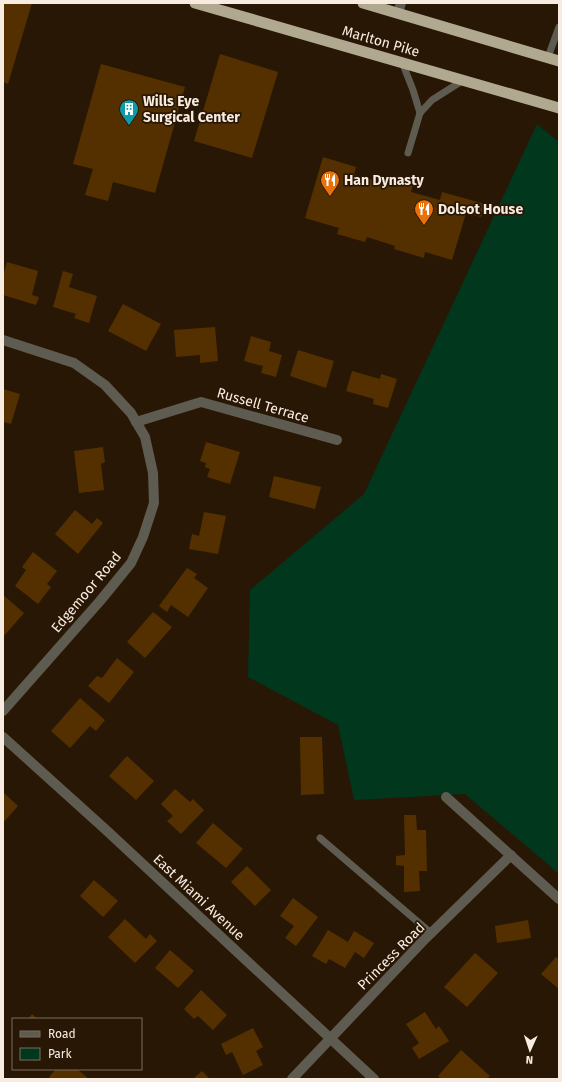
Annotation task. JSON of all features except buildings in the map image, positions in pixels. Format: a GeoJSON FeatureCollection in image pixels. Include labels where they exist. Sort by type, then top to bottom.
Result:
{"type":"FeatureCollection","features":[{"type":"Feature","properties":{"kind":"highway","name":"Marlton Pike"},"geometry":{"type":"LineString","coordinates":[[195,3],[559,108]]}},
{"type":"Feature","properties":{"kind":"highway"},"geometry":{"type":"LineString","coordinates":[[363,3],[400,8],[559,61]]}},
{"type":"Feature","properties":{"kind":"street","name":"Edgemoor Road"},"geometry":{"type":"LineString","coordinates":[[3,340],[74,363],[105,384],[131,413],[145,438],[153,473],[154,503],[143,537],[131,563],[3,711]]}},
{"type":"Feature","properties":{"kind":"street","name":"Russell Terrace"},"geometry":{"type":"LineString","coordinates":[[136,422],[201,402],[337,440]]}},
{"type":"Feature","properties":{"kind":"street","name":"East Miami Avenue"},"geometry":{"type":"LineString","coordinates":[[3,737],[105,829],[374,1079]]}},
{"type":"Feature","properties":{"kind":"street"},"geometry":{"type":"LineString","coordinates":[[446,797],[559,899]]}},
{"type":"Feature","properties":{"kind":"street","name":"Princess Road"},"geometry":{"type":"LineString","coordinates":[[292,1079],[417,948],[511,855]]}},
{"type":"Feature","properties":{"kind":"lane"},"geometry":{"type":"LineString","coordinates":[[548,58],[559,27]]}},
{"type":"Feature","properties":{"kind":"lane"},"geometry":{"type":"LineString","coordinates":[[402,62],[420,113]]}},
{"type":"Feature","properties":{"kind":"lane"},"geometry":{"type":"LineString","coordinates":[[408,153],[420,113],[432,100],[462,81]]}},
{"type":"Feature","properties":{"kind":"lane"},"geometry":{"type":"LineString","coordinates":[[320,838],[432,934]]}},
{"type":"Feature","properties":{"kind":"green space"},"geometry":{"type":"Polygon","coordinates":[[[537,124],[559,142],[559,874],[465,794],[354,800],[338,725],[248,677],[250,590],[364,494],[537,124]]]}},
{"type":"Feature","properties":{"kind":"place","name":"Wills Eye Surgical Center"},"geometry":{"type":"Point","coordinates":[129,126]}},
{"type":"Feature","properties":{"kind":"place","name":"Han Dynasty"},"geometry":{"type":"Point","coordinates":[330,197]}},
{"type":"Feature","properties":{"kind":"place","name":"Dolsot House"},"geometry":{"type":"Point","coordinates":[424,226]}}]}
